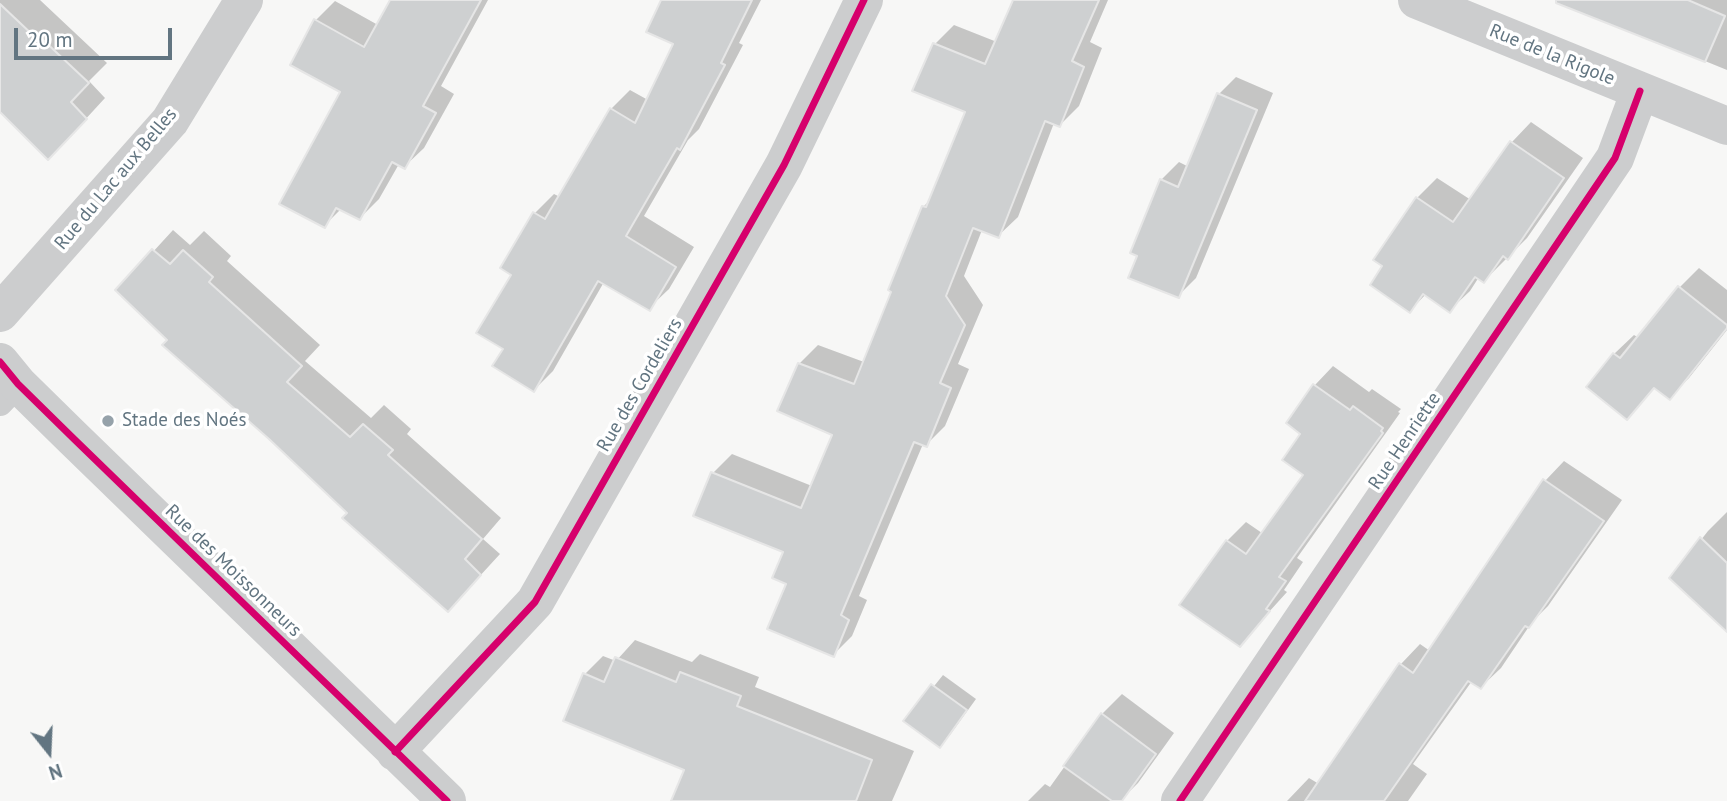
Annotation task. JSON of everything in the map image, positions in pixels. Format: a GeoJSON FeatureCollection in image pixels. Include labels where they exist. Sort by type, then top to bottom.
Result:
{"type":"FeatureCollection","features":[{"type":"Feature","properties":{"kind":"street","name":"Rue du Lac aux Belles"},"geometry":{"type":"LineString","coordinates":[[0,313],[170,121],[244,0]]}},
{"type":"Feature","properties":{"kind":"street","name":"Rue des Cordeliers"},"geometry":{"type":"LineString","coordinates":[[395,752],[535,602],[783,165],[864,0]]}},
{"type":"Feature","properties":{"kind":"street","name":"Rue de la Rigole"},"geometry":{"type":"LineString","coordinates":[[1417,0],[1727,126]]}},
{"type":"Feature","properties":{"kind":"street","name":"Rue Henriette"},"geometry":{"type":"LineString","coordinates":[[1180,801],[1615,158],[1640,91]]}},
{"type":"Feature","properties":{"kind":"street","name":"Rue des Moissonneurs"},"geometry":{"type":"LineString","coordinates":[[6,383],[447,801]]}},
{"type":"Feature","properties":{"kind":"building"},"geometry":{"type":"Polygon","coordinates":[[[390,0],[481,0],[423,106],[436,113],[405,169],[392,162],[360,220],[336,208],[325,228],[279,204],[340,92],[290,65],[314,19],[364,47],[390,0]]]}},
{"type":"Feature","properties":{"kind":"building"},"geometry":{"type":"Polygon","coordinates":[[[661,0],[752,0],[721,63],[725,65],[680,150],[677,148],[626,236],[676,267],[650,311],[598,281],[534,392],[492,366],[503,349],[476,333],[511,275],[500,268],[533,212],[545,219],[610,108],[635,123],[673,44],[646,32],[661,0]]]}},
{"type":"Feature","properties":{"kind":"building"},"geometry":{"type":"Polygon","coordinates":[[[1013,0],[1099,0],[1072,61],[1084,67],[1060,127],[1045,121],[999,238],[973,228],[946,296],[965,325],[940,383],[951,388],[927,447],[914,442],[841,615],[849,620],[834,657],[767,629],[786,584],[772,578],[783,552],[693,516],[711,472],[801,508],[832,435],[777,411],[798,363],[854,384],[922,206],[926,207],[965,112],[912,91],[933,43],[985,64],[1013,0]]]}},
{"type":"Feature","properties":{"kind":"building"},"geometry":{"type":"Polygon","coordinates":[[[1556,0],[1688,0],[1725,16],[1705,62],[1556,3],[1556,0]]]}},
{"type":"Feature","properties":{"kind":"building"},"geometry":{"type":"Polygon","coordinates":[[[0,4],[89,83],[71,102],[87,119],[48,160],[0,112],[0,4]]]}},
{"type":"Feature","properties":{"kind":"building"},"geometry":{"type":"Polygon","coordinates":[[[1217,93],[1257,110],[1179,298],[1128,278],[1137,256],[1130,253],[1160,179],[1178,187],[1217,93]]]}},
{"type":"Feature","properties":{"kind":"building"},"geometry":{"type":"Polygon","coordinates":[[[1510,141],[1564,178],[1508,260],[1503,256],[1484,283],[1475,277],[1450,313],[1423,294],[1410,313],[1370,285],[1382,266],[1373,260],[1416,197],[1453,222],[1510,141]]]}},
{"type":"Feature","properties":{"kind":"building"},"geometry":{"type":"Polygon","coordinates":[[[152,249],[170,264],[183,250],[213,277],[209,282],[302,366],[287,382],[350,437],[363,424],[393,450],[388,455],[482,539],[465,559],[481,575],[448,612],[342,518],[347,513],[269,439],[162,345],[167,340],[115,290],[152,249]]]}},
{"type":"Feature","properties":{"kind":"building"},"geometry":{"type":"Polygon","coordinates":[[[1678,286],[1727,325],[1727,328],[1670,400],[1654,388],[1627,420],[1586,387],[1613,353],[1620,358],[1678,286]]]}},
{"type":"Feature","properties":{"kind":"building"},"geometry":{"type":"Polygon","coordinates":[[[1313,384],[1350,410],[1353,406],[1383,428],[1383,433],[1279,577],[1286,581],[1266,609],[1270,611],[1240,647],[1179,605],[1226,540],[1246,554],[1303,475],[1282,460],[1300,434],[1286,423],[1313,384]]]}},
{"type":"Feature","properties":{"kind":"building"},"geometry":{"type":"Polygon","coordinates":[[[1543,479],[1604,521],[1529,628],[1525,626],[1481,689],[1468,681],[1384,801],[1305,801],[1399,663],[1413,673],[1543,479]]]}},
{"type":"Feature","properties":{"kind":"building"},"geometry":{"type":"Polygon","coordinates":[[[1700,537],[1727,563],[1727,632],[1669,578],[1700,537]]]}},
{"type":"Feature","properties":{"kind":"building"},"geometry":{"type":"Polygon","coordinates":[[[615,657],[676,682],[680,672],[741,696],[737,706],[872,760],[856,801],[671,801],[684,770],[563,721],[583,673],[604,682],[615,657]]]}},
{"type":"Feature","properties":{"kind":"building"},"geometry":{"type":"Polygon","coordinates":[[[931,684],[967,710],[940,748],[903,721],[931,684]]]}},
{"type":"Feature","properties":{"kind":"building"},"geometry":{"type":"Polygon","coordinates":[[[1101,713],[1156,754],[1122,801],[1112,801],[1063,766],[1101,713]]]}},
{"type":"Feature","properties":{"kind":"cycle path"},"geometry":{"type":"LineString","coordinates":[[395,752],[535,602],[784,165],[864,0]]}},
{"type":"Feature","properties":{"kind":"cycle path"},"geometry":{"type":"LineString","coordinates":[[1180,801],[1615,158],[1640,91]]}},
{"type":"Feature","properties":{"kind":"cycle path"},"geometry":{"type":"LineString","coordinates":[[0,362],[18,384],[447,801]]}},
{"type":"Feature","properties":{"kind":"place","name":"Stade des Noés"},"geometry":{"type":"Point","coordinates":[108,421]}}]}
